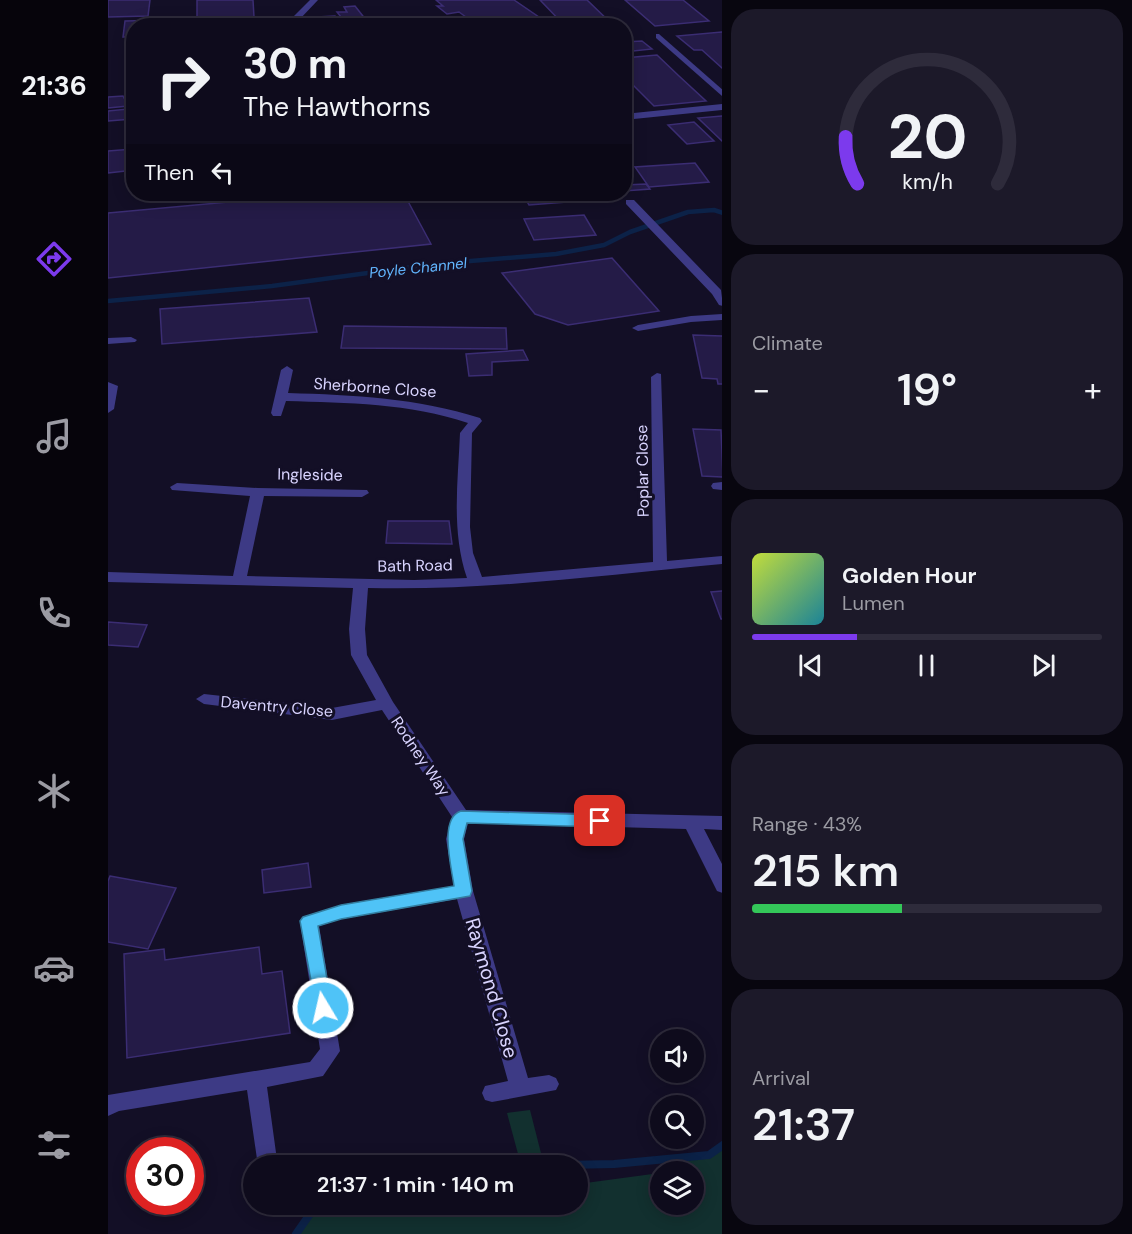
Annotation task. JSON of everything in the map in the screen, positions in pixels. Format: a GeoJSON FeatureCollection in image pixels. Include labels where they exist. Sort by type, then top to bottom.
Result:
{"type":"FeatureCollection","features":[{"type":"Feature","properties":{"kind":"street"},"geometry":{"type":"LineString","coordinates":[[296,18],[315,0]]}},
{"type":"Feature","properties":{"kind":"street"},"geometry":{"type":"LineString","coordinates":[[659,36],[722,94]]}},
{"type":"Feature","properties":{"kind":"street"},"geometry":{"type":"LineString","coordinates":[[632,116],[722,107]]}},
{"type":"Feature","properties":{"kind":"street"},"geometry":{"type":"LineString","coordinates":[[630,202],[717,292],[722,301]]}},
{"type":"Feature","properties":{"kind":"street"},"geometry":{"type":"LineString","coordinates":[[638,328],[692,319],[722,317]]}},
{"type":"Feature","properties":{"kind":"street"},"geometry":{"type":"LineString","coordinates":[[108,341],[132,340]]}},
{"type":"Feature","properties":{"kind":"street"},"geometry":{"type":"LineString","coordinates":[[277,414],[287,370]]}},
{"type":"Feature","properties":{"kind":"street","name":"Poplar Close"},"geometry":{"type":"LineString","coordinates":[[657,377],[660,564]]}},
{"type":"Feature","properties":{"kind":"street"},"geometry":{"type":"LineString","coordinates":[[108,409],[110,388],[126,390]]}},
{"type":"Feature","properties":{"kind":"street","name":"Sherborne Close"},"geometry":{"type":"LineString","coordinates":[[281,397],[361,399],[444,409],[476,421],[466,433],[463,527],[466,553],[476,582]]}},
{"type":"Feature","properties":{"kind":"street","name":"Ingleside"},"geometry":{"type":"LineString","coordinates":[[177,488],[258,492],[362,493]]}},
{"type":"Feature","properties":{"kind":"street","name":"Ingleside"},"geometry":{"type":"LineString","coordinates":[[239,581],[258,492]]}},
{"type":"Feature","properties":{"kind":"street","name":"Bath Road"},"geometry":{"type":"LineString","coordinates":[[108,577],[361,584],[476,582],[722,560]]}},
{"type":"Feature","properties":{"kind":"street","name":"Rodney Way"},"geometry":{"type":"LineString","coordinates":[[361,584],[357,629],[359,655],[386,705],[461,816]]}},
{"type":"Feature","properties":{"kind":"street","name":"Daventry Close"},"geometry":{"type":"LineString","coordinates":[[204,699],[332,714],[386,705]]}},
{"type":"Feature","properties":{"kind":"street"},"geometry":{"type":"LineString","coordinates":[[461,816],[722,824]]}},
{"type":"Feature","properties":{"kind":"street","name":"Raymond Close"},"geometry":{"type":"LineString","coordinates":[[461,816],[455,839],[464,891],[521,1089]]}},
{"type":"Feature","properties":{"kind":"street"},"geometry":{"type":"LineString","coordinates":[[693,824],[722,884]]}},
{"type":"Feature","properties":{"kind":"street"},"geometry":{"type":"LineString","coordinates":[[108,1107],[114,1102],[316,1070],[330,1051],[309,921],[341,912],[464,891]]}},
{"type":"Feature","properties":{"kind":"street"},"geometry":{"type":"LineString","coordinates":[[256,1078],[265,1155]]}},
{"type":"Feature","properties":{"kind":"street"},"geometry":{"type":"LineString","coordinates":[[492,1093],[549,1084]]}},
{"type":"Feature","properties":{"kind":"green space"},"geometry":{"type":"Polygon","coordinates":[[[530,1110],[541,1155],[518,1155],[507,1113],[530,1110]]]}},
{"type":"Feature","properties":{"kind":"green space"},"geometry":{"type":"Polygon","coordinates":[[[722,1147],[722,1234],[295,1234],[310,1215],[588,1215],[588,1183],[650,1174],[650,1215],[704,1215],[704,1161],[688,1161],[722,1147]]]}},
{"type":"Feature","properties":{"kind":"building"},"geometry":{"type":"Polygon","coordinates":[[[108,0],[150,0],[148,16],[108,17],[108,0]]]}},
{"type":"Feature","properties":{"kind":"building"},"geometry":{"type":"Polygon","coordinates":[[[197,0],[253,0],[254,17],[197,18],[197,0]]]}},
{"type":"Feature","properties":{"kind":"building"},"geometry":{"type":"Polygon","coordinates":[[[436,0],[514,0],[540,18],[467,18],[459,12],[447,14],[437,6],[443,6],[436,0]]]}},
{"type":"Feature","properties":{"kind":"building"},"geometry":{"type":"Polygon","coordinates":[[[540,0],[587,0],[606,18],[557,18],[540,0]]]}},
{"type":"Feature","properties":{"kind":"building"},"geometry":{"type":"Polygon","coordinates":[[[625,0],[683,0],[709,21],[655,26],[625,0]]]}},
{"type":"Feature","properties":{"kind":"building"},"geometry":{"type":"Polygon","coordinates":[[[355,6],[364,18],[342,18],[337,12],[347,12],[344,7],[355,6]]]}},
{"type":"Feature","properties":{"kind":"building"},"geometry":{"type":"Polygon","coordinates":[[[335,16],[337,18],[319,18],[335,16]]]}},
{"type":"Feature","properties":{"kind":"building"},"geometry":{"type":"Polygon","coordinates":[[[125,21],[126,37],[123,37],[125,21]]]}},
{"type":"Feature","properties":{"kind":"building"},"geometry":{"type":"Polygon","coordinates":[[[722,32],[722,68],[702,50],[694,50],[677,36],[722,32]]]}},
{"type":"Feature","properties":{"kind":"building"},"geometry":{"type":"Polygon","coordinates":[[[642,41],[652,49],[632,51],[632,42],[642,41]]]}},
{"type":"Feature","properties":{"kind":"building"},"geometry":{"type":"Polygon","coordinates":[[[657,55],[706,101],[654,106],[632,84],[632,57],[657,55]]]}},
{"type":"Feature","properties":{"kind":"building"},"geometry":{"type":"Polygon","coordinates":[[[123,96],[126,106],[108,108],[108,97],[123,96]]]}},
{"type":"Feature","properties":{"kind":"building"},"geometry":{"type":"Polygon","coordinates":[[[126,109],[126,120],[108,121],[108,111],[126,109]]]}},
{"type":"Feature","properties":{"kind":"building"},"geometry":{"type":"Polygon","coordinates":[[[722,116],[722,141],[698,118],[722,116]]]}},
{"type":"Feature","properties":{"kind":"building"},"geometry":{"type":"Polygon","coordinates":[[[694,122],[714,141],[687,144],[668,125],[694,122]]]}},
{"type":"Feature","properties":{"kind":"building"},"geometry":{"type":"Polygon","coordinates":[[[126,150],[126,171],[108,173],[108,151],[126,150]]]}},
{"type":"Feature","properties":{"kind":"building"},"geometry":{"type":"Polygon","coordinates":[[[695,163],[709,182],[649,187],[635,167],[695,163]]]}},
{"type":"Feature","properties":{"kind":"building"},"geometry":{"type":"Polygon","coordinates":[[[646,184],[650,189],[632,190],[632,185],[646,184]]]}},
{"type":"Feature","properties":{"kind":"building"},"geometry":{"type":"Polygon","coordinates":[[[239,201],[408,201],[431,244],[108,278],[108,213],[239,201]]]}},
{"type":"Feature","properties":{"kind":"building"},"geometry":{"type":"Polygon","coordinates":[[[527,201],[579,201],[529,205],[527,201]]]}},
{"type":"Feature","properties":{"kind":"building"},"geometry":{"type":"Polygon","coordinates":[[[584,215],[596,235],[534,240],[524,219],[584,215]]]}},
{"type":"Feature","properties":{"kind":"building"},"geometry":{"type":"Polygon","coordinates":[[[612,258],[659,311],[568,325],[535,314],[502,273],[612,258]]]}},
{"type":"Feature","properties":{"kind":"building"},"geometry":{"type":"Polygon","coordinates":[[[309,298],[317,332],[162,344],[160,309],[309,298]]]}},
{"type":"Feature","properties":{"kind":"building"},"geometry":{"type":"Polygon","coordinates":[[[344,326],[506,328],[507,349],[341,348],[344,326]]]}},
{"type":"Feature","properties":{"kind":"building"},"geometry":{"type":"Polygon","coordinates":[[[693,335],[722,336],[722,384],[718,384],[717,379],[702,378],[693,335]]]}},
{"type":"Feature","properties":{"kind":"building"},"geometry":{"type":"Polygon","coordinates":[[[523,350],[528,360],[492,362],[492,375],[469,376],[466,354],[523,350]]]}},
{"type":"Feature","properties":{"kind":"building"},"geometry":{"type":"Polygon","coordinates":[[[693,429],[721,430],[722,477],[702,476],[693,429]]]}},
{"type":"Feature","properties":{"kind":"building"},"geometry":{"type":"Polygon","coordinates":[[[388,521],[449,521],[452,544],[386,543],[388,521]]]}},
{"type":"Feature","properties":{"kind":"building"},"geometry":{"type":"Polygon","coordinates":[[[722,591],[722,619],[721,619],[711,592],[722,591]]]}},
{"type":"Feature","properties":{"kind":"building"},"geometry":{"type":"Polygon","coordinates":[[[108,622],[147,625],[138,647],[108,645],[108,622]]]}},
{"type":"Feature","properties":{"kind":"building"},"geometry":{"type":"Polygon","coordinates":[[[308,863],[311,887],[264,893],[262,870],[308,863]]]}},
{"type":"Feature","properties":{"kind":"building"},"geometry":{"type":"Polygon","coordinates":[[[110,876],[176,888],[148,949],[108,942],[108,881],[110,876]]]}},
{"type":"Feature","properties":{"kind":"building"},"geometry":{"type":"Polygon","coordinates":[[[259,947],[262,974],[282,971],[290,1033],[127,1058],[124,954],[164,949],[165,960],[259,947]]]}},
{"type":"Feature","properties":{"kind":"waterway","name":"Poyle Channel"},"geometry":{"type":"LineString","coordinates":[[108,301],[272,286],[434,264],[556,254],[604,245],[630,232],[688,212],[714,210],[722,213]]}},
{"type":"Feature","properties":{"kind":"waterway"},"geometry":{"type":"LineString","coordinates":[[588,1165],[709,1155],[722,1146]]}},
{"type":"Feature","properties":{"kind":"waterway"},"geometry":{"type":"LineString","coordinates":[[296,1234],[309,1215]]}},
{"type":"Feature","properties":{"kind":"route"},"geometry":{"type":"LineString","coordinates":[[323,1008],[309,921],[341,912],[464,891],[455,839],[461,816],[600,821]]}}]}
